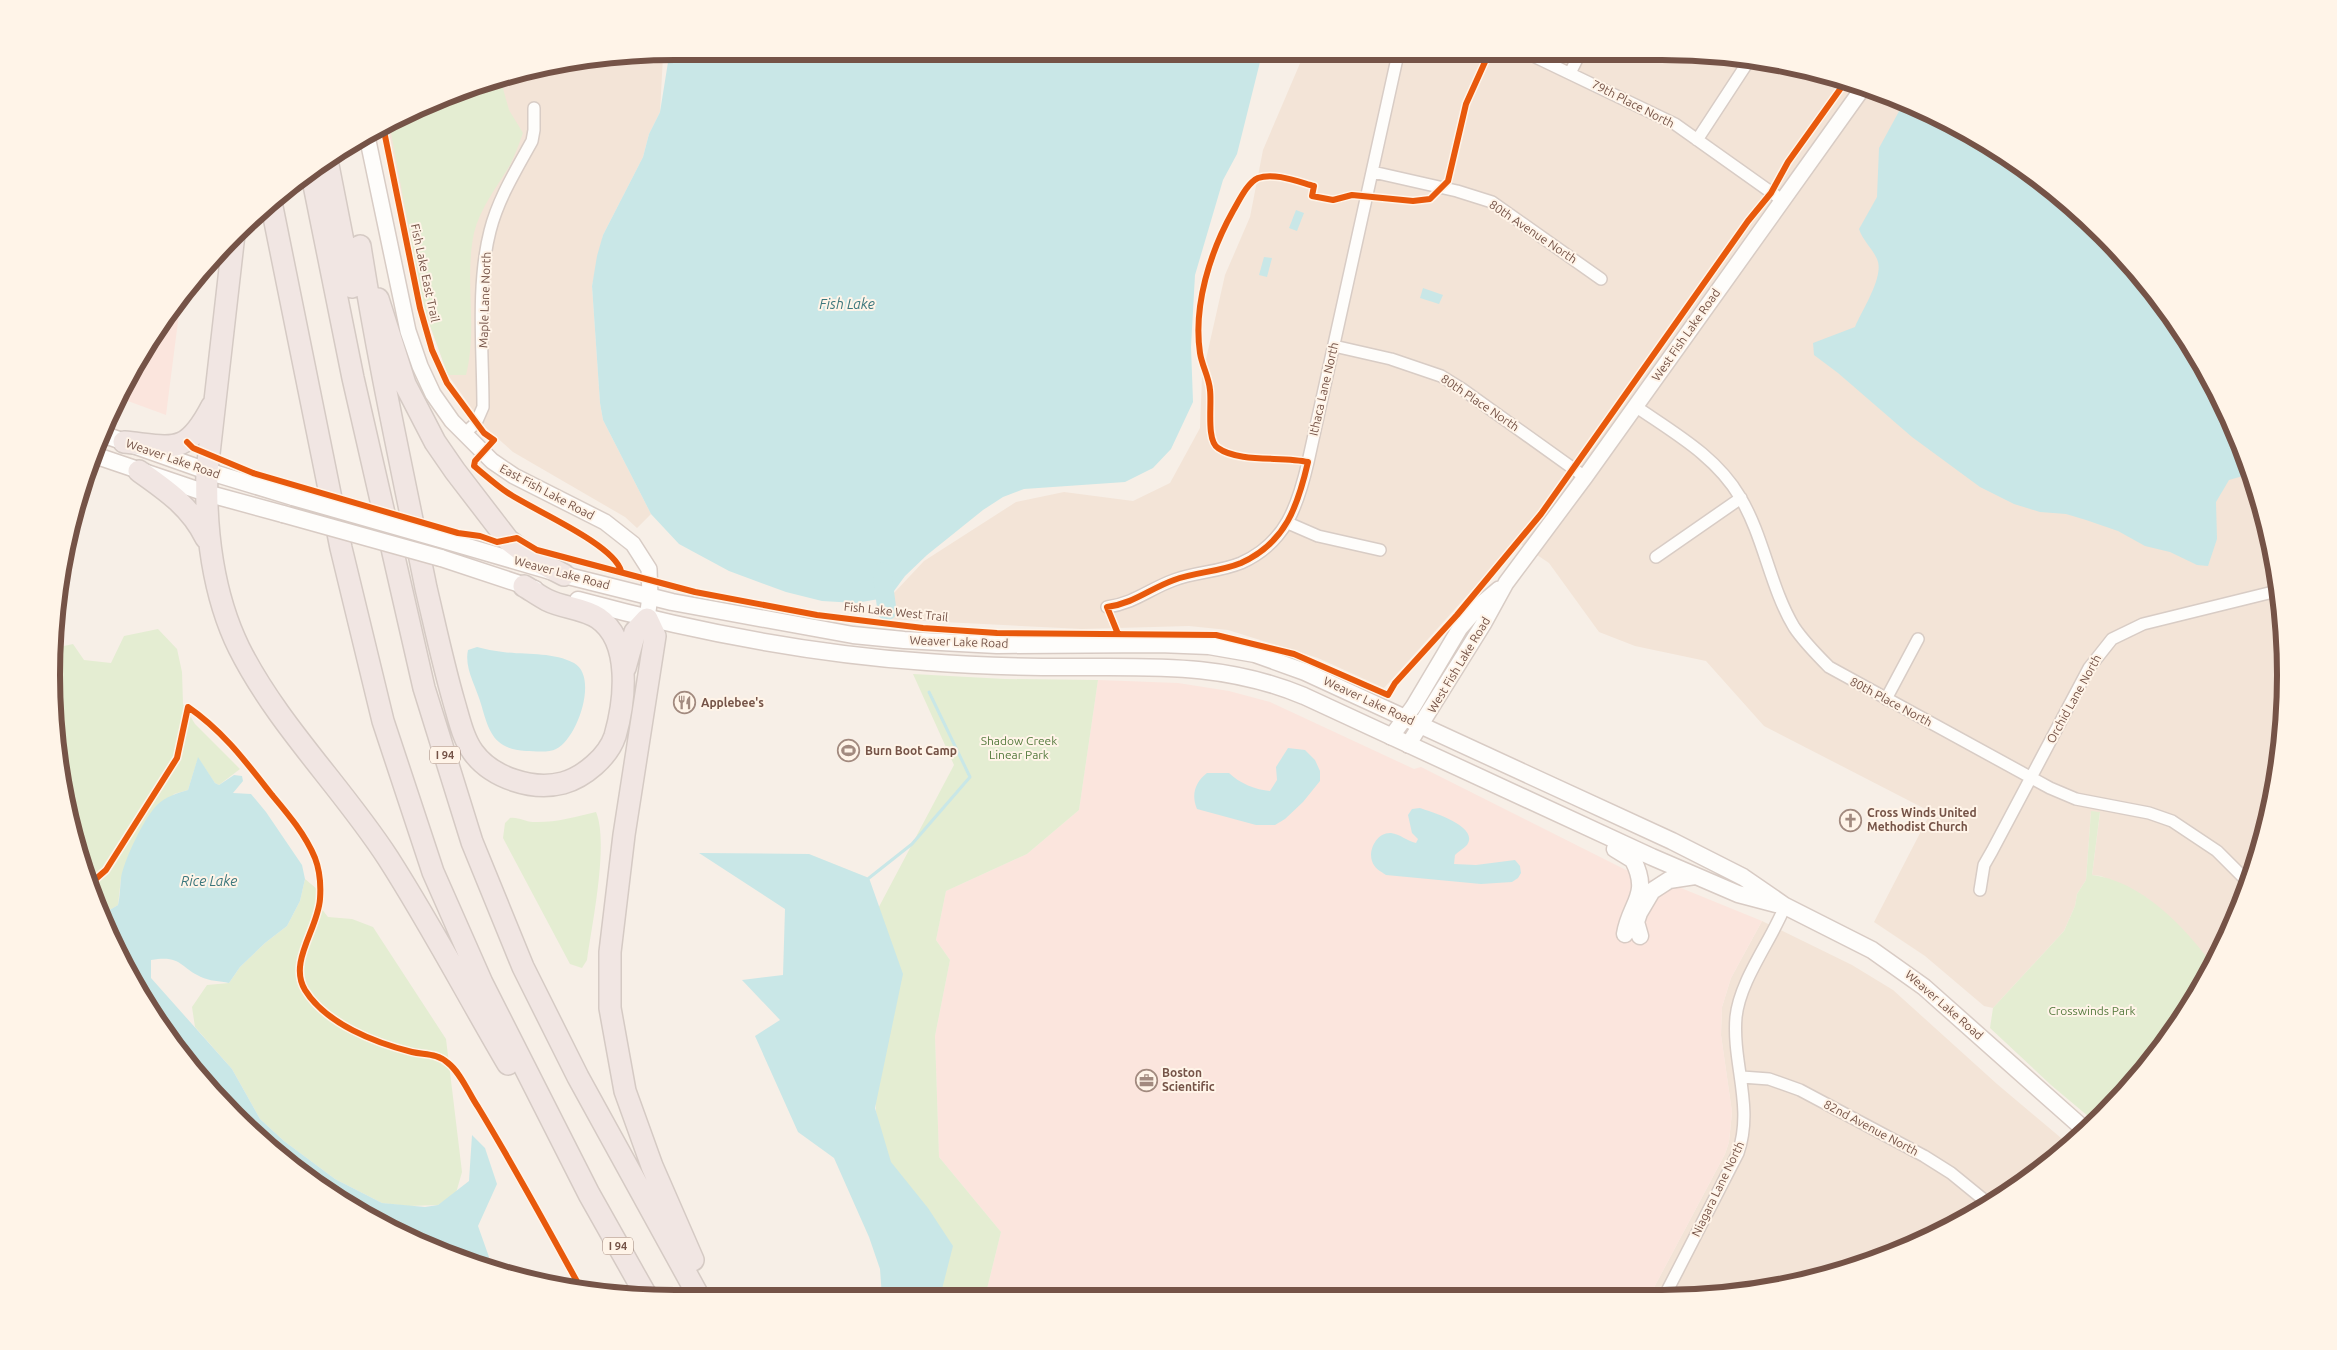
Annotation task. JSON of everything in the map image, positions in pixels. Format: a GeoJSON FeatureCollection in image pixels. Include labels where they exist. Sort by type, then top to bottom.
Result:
{"type":"FeatureCollection","features":[{"type":"Feature","properties":{"kind":"highway"},"geometry":{"type":"LineString","coordinates":[[339,160],[360,246],[376,350],[440,652],[463,733],[473,752],[489,768],[507,778],[527,784],[545,785],[564,782],[595,765],[614,737]]}},
{"type":"Feature","properties":{"kind":"highway"},"geometry":{"type":"LineString","coordinates":[[328,167],[416,598],[448,723],[457,743],[474,768],[500,784],[516,790],[540,794],[566,791],[588,782],[607,765],[614,750],[614,737],[623,675],[635,632],[647,619],[655,636],[624,835],[610,952],[610,1008],[624,1091],[652,1166],[706,1290]]}},
{"type":"Feature","properties":{"kind":"highway","name":"I 94"},"geometry":{"type":"LineString","coordinates":[[313,179],[353,378],[424,688],[472,842],[523,967],[578,1077],[695,1290]]}},
{"type":"Feature","properties":{"kind":"highway","name":"I 94"},"geometry":{"type":"LineString","coordinates":[[273,211],[341,548],[383,721],[433,872],[482,984],[589,1194],[643,1289]]}},
{"type":"Feature","properties":{"kind":"highway"},"geometry":{"type":"LineString","coordinates":[[360,246],[406,384],[435,442],[455,472],[508,540],[533,559],[564,575]]}},
{"type":"Feature","properties":{"kind":"highway"},"geometry":{"type":"LineString","coordinates":[[232,248],[206,493],[212,551],[227,620],[249,667],[261,687],[388,858],[512,1070],[589,1194]]}},
{"type":"Feature","properties":{"kind":"highway"},"geometry":{"type":"LineString","coordinates":[[124,442],[172,446],[187,442],[194,436],[216,399]]}},
{"type":"Feature","properties":{"kind":"highway"},"geometry":{"type":"LineString","coordinates":[[139,471],[175,497],[188,510],[201,527],[212,551]]}},
{"type":"Feature","properties":{"kind":"highway"},"geometry":{"type":"LineString","coordinates":[[524,586],[547,600],[590,614],[605,624],[615,636],[622,652],[623,675]]}},
{"type":"Feature","properties":{"kind":"main road","name":"Weaver Lake Road"},"geometry":{"type":"LineString","coordinates":[[109,436],[207,471],[279,493],[564,575],[753,618],[904,640],[997,645],[1159,644],[1230,649],[1266,657],[1305,672],[1422,725],[1716,863],[1743,877],[1786,906],[1857,941],[1900,967],[2080,1125]]}},
{"type":"Feature","properties":{"kind":"main road","name":"Weaver Lake Road"},"geometry":{"type":"LineString","coordinates":[[100,457],[206,493],[441,558],[524,586],[647,619],[756,641],[852,655],[926,662],[1010,666],[1168,667],[1225,672],[1257,678],[1287,688],[1695,876],[1738,894],[1786,906]]}},
{"type":"Feature","properties":{"kind":"main road"},"geometry":{"type":"LineString","coordinates":[[1577,822],[1603,844],[1629,856],[1638,869],[1640,894],[1627,920],[1633,935],[1639,913],[1652,890],[1669,880],[1695,876]]}},
{"type":"Feature","properties":{"kind":"street","name":"Ithaca Lane North"},"geometry":{"type":"LineString","coordinates":[[1107,607],[1128,603],[1173,580],[1241,562],[1264,546],[1288,523],[1302,485],[1397,60]]}},
{"type":"Feature","properties":{"kind":"street","name":"79th Place North"},"geometry":{"type":"LineString","coordinates":[[1542,60],[1653,112],[1697,140],[1782,200]]}},
{"type":"Feature","properties":{"kind":"street"},"geometry":{"type":"LineString","coordinates":[[1570,73],[1576,60]]}},
{"type":"Feature","properties":{"kind":"street"},"geometry":{"type":"LineString","coordinates":[[1697,140],[1746,66]]}},
{"type":"Feature","properties":{"kind":"street","name":"West Fish Lake Road"},"geometry":{"type":"LineString","coordinates":[[1408,745],[1484,623],[1506,583],[1585,477],[1860,93]]}},
{"type":"Feature","properties":{"kind":"street","name":"Maple Lane North"},"geometry":{"type":"LineString","coordinates":[[464,434],[476,423],[483,406],[483,279],[490,229],[498,207],[532,141],[534,108]]}},
{"type":"Feature","properties":{"kind":"street","name":"East Fish Lake Road"},"geometry":{"type":"LineString","coordinates":[[368,141],[402,305],[414,349],[432,394],[464,434],[492,461],[514,476],[605,522],[628,538],[639,550],[649,569],[650,596],[647,619]]}},
{"type":"Feature","properties":{"kind":"street","name":"80th Avenue North"},"geometry":{"type":"LineString","coordinates":[[1372,172],[1457,191],[1492,202],[1601,279]]}},
{"type":"Feature","properties":{"kind":"street","name":"80th Place North"},"geometry":{"type":"LineString","coordinates":[[1334,346],[1391,359],[1440,376],[1462,389],[1585,477]]}},
{"type":"Feature","properties":{"kind":"street","name":"80th Place North"},"geometry":{"type":"LineString","coordinates":[[1635,406],[1707,456],[1725,475],[1752,520],[1782,601],[1794,626],[1809,647],[1829,667],[2031,778],[2076,799],[2149,813],[2172,821],[2216,851],[2243,877]]}},
{"type":"Feature","properties":{"kind":"street"},"geometry":{"type":"LineString","coordinates":[[1656,557],[1740,498]]}},
{"type":"Feature","properties":{"kind":"street"},"geometry":{"type":"LineString","coordinates":[[1288,523],[1304,532],[1380,550]]}},
{"type":"Feature","properties":{"kind":"street","name":"West Fish Lake Road"},"geometry":{"type":"LineString","coordinates":[[1391,737],[1406,718],[1460,628],[1480,605],[1506,583]]}},
{"type":"Feature","properties":{"kind":"street","name":"Orchid Lane North"},"geometry":{"type":"LineString","coordinates":[[1980,890],[1984,865],[2089,668],[2112,639],[2143,624],[2272,593]]}},
{"type":"Feature","properties":{"kind":"street"},"geometry":{"type":"LineString","coordinates":[[1886,699],[1918,639]]}},
{"type":"Feature","properties":{"kind":"street","name":"Niagara Lane North"},"geometry":{"type":"LineString","coordinates":[[1668,1290],[1738,1152],[1745,1124],[1742,1077],[1736,1040],[1736,1017],[1740,998],[1786,906]]}},
{"type":"Feature","properties":{"kind":"street","name":"82nd Avenue North"},"geometry":{"type":"LineString","coordinates":[[1742,1077],[1769,1079],[1800,1090],[1924,1156],[1950,1173],[1983,1199]]}},
{"type":"Feature","properties":{"kind":"shaded area"},"geometry":{"type":"Polygon","coordinates":[[[663,60],[660,112],[649,134],[643,157],[603,235],[592,286],[600,403],[603,420],[651,514],[637,528],[625,517],[513,452],[485,427],[448,375],[424,309],[387,131],[440,107],[516,81],[595,65],[663,60]]]}},
{"type":"Feature","properties":{"kind":"shaded area"},"geometry":{"type":"Polygon","coordinates":[[[1301,60],[1702,61],[1742,65],[1821,81],[1897,107],[1934,123],[1970,142],[2036,187],[2067,213],[2097,240],[2150,301],[2195,368],[2214,403],[2244,477],[2265,555],[2276,635],[2276,715],[2272,755],[2256,834],[2244,873],[2230,910],[2208,959],[2177,924],[2147,898],[2101,876],[2092,875],[2100,813],[2091,811],[2086,880],[2077,894],[2075,906],[2064,931],[1993,1008],[1984,1006],[1925,956],[1874,922],[1931,812],[1764,726],[1706,661],[1635,646],[1599,632],[1549,563],[1516,541],[1384,688],[1318,658],[1228,630],[1189,626],[1082,629],[884,619],[893,594],[924,561],[1016,502],[1064,492],[1133,501],[1170,483],[1200,428],[1202,377],[1225,275],[1250,217],[1263,150],[1301,60]]]}},
{"type":"Feature","properties":{"kind":"shaded area"},"geometry":{"type":"Polygon","coordinates":[[[179,312],[166,415],[125,400],[142,367],[179,312]]]}},
{"type":"Feature","properties":{"kind":"shaded area"},"geometry":{"type":"Polygon","coordinates":[[[1098,680],[1178,683],[1229,691],[1270,702],[1414,769],[1421,767],[1624,869],[1668,887],[1681,888],[1762,921],[1731,978],[1722,1007],[1721,1035],[1732,1112],[1729,1142],[1725,1154],[1653,1290],[987,1290],[1001,1232],[939,1157],[935,1036],[950,960],[936,940],[946,891],[1027,854],[1079,810],[1098,680]]]}},
{"type":"Feature","properties":{"kind":"shaded area"},"geometry":{"type":"Polygon","coordinates":[[[1762,921],[1852,965],[1893,990],[1997,1084],[2063,1140],[2036,1163],[1970,1208],[1934,1227],[1860,1257],[1821,1269],[1742,1285],[1702,1289],[1653,1290],[1725,1154],[1729,1142],[1732,1112],[1721,1035],[1722,1007],[1731,978],[1762,921]]]}},
{"type":"Feature","properties":{"kind":"green space"},"geometry":{"type":"Polygon","coordinates":[[[502,85],[509,110],[523,133],[510,165],[485,206],[474,233],[470,268],[471,340],[466,375],[448,375],[424,309],[390,130],[440,107],[502,85]]]}},
{"type":"Feature","properties":{"kind":"green space"},"geometry":{"type":"Polygon","coordinates":[[[158,629],[177,649],[182,672],[183,704],[195,724],[240,769],[219,785],[215,783],[198,758],[188,790],[174,794],[121,878],[118,905],[107,911],[81,834],[72,795],[61,715],[61,647],[73,644],[84,660],[111,663],[124,636],[158,629]]]}},
{"type":"Feature","properties":{"kind":"green space","name":"Shadow Creek Linear Park"},"geometry":{"type":"Polygon","coordinates":[[[913,674],[1005,679],[1098,680],[1079,810],[1027,854],[946,891],[936,940],[950,960],[935,1036],[939,1157],[1001,1232],[987,1290],[889,1290],[863,937],[954,765],[913,674]]]}},
{"type":"Feature","properties":{"kind":"green space","name":"Crosswinds Park"},"geometry":{"type":"Polygon","coordinates":[[[2091,811],[2100,812],[2092,875],[2110,879],[2127,886],[2160,907],[2188,935],[2208,959],[2173,1017],[2150,1049],[2089,1117],[2051,1085],[1990,1028],[1993,1008],[2064,931],[2075,906],[2077,894],[2086,880],[2091,811]]]}},
{"type":"Feature","properties":{"kind":"green space"},"geometry":{"type":"Polygon","coordinates":[[[596,812],[600,826],[600,863],[587,960],[582,968],[570,964],[503,838],[505,823],[510,818],[530,822],[549,822],[596,812]]]}},
{"type":"Feature","properties":{"kind":"green space"},"geometry":{"type":"Polygon","coordinates":[[[305,879],[317,889],[317,903],[328,917],[352,919],[373,927],[446,1039],[462,1172],[456,1193],[438,1205],[408,1206],[382,1203],[335,1179],[284,1141],[260,1119],[232,1069],[195,1027],[192,1007],[207,985],[229,983],[240,967],[265,943],[287,926],[300,901],[305,879]]]}},
{"type":"Feature","properties":{"kind":"water","name":"Fish Lake"},"geometry":{"type":"Polygon","coordinates":[[[668,60],[1260,60],[1237,154],[1223,180],[1195,275],[1191,347],[1193,402],[1171,449],[1153,468],[1125,482],[1024,489],[1003,497],[983,510],[927,555],[905,576],[894,591],[879,599],[856,603],[822,601],[786,592],[729,571],[679,544],[651,514],[603,420],[600,403],[592,286],[603,235],[643,157],[649,134],[660,112],[668,60]]]}},
{"type":"Feature","properties":{"kind":"water"},"geometry":{"type":"Polygon","coordinates":[[[1901,109],[1970,142],[2036,187],[2067,213],[2097,240],[2150,301],[2195,368],[2214,403],[2244,476],[2229,480],[2216,502],[2217,539],[2208,566],[2197,565],[2170,552],[2145,546],[2118,531],[2086,520],[2066,514],[2040,512],[2014,504],[1980,487],[1912,437],[1838,373],[1814,355],[1813,343],[1855,327],[1875,284],[1879,266],[1877,259],[1859,229],[1877,197],[1879,148],[1901,109]]]}},
{"type":"Feature","properties":{"kind":"water"},"geometry":{"type":"Polygon","coordinates":[[[1296,210],[1304,213],[1297,231],[1289,228],[1296,210]]]}},
{"type":"Feature","properties":{"kind":"water"},"geometry":{"type":"Polygon","coordinates":[[[1264,257],[1272,258],[1267,277],[1259,275],[1264,257]]]}},
{"type":"Feature","properties":{"kind":"water"},"geometry":{"type":"Polygon","coordinates":[[[1423,288],[1443,295],[1439,304],[1420,298],[1423,288]]]}},
{"type":"Feature","properties":{"kind":"water"},"geometry":{"type":"Polygon","coordinates":[[[477,647],[500,652],[557,657],[574,663],[581,670],[585,681],[582,708],[578,721],[564,743],[556,749],[549,751],[526,751],[506,747],[494,737],[487,722],[468,664],[468,650],[477,647]]]}},
{"type":"Feature","properties":{"kind":"water"},"geometry":{"type":"Polygon","coordinates":[[[1288,748],[1305,750],[1315,760],[1320,771],[1320,781],[1303,802],[1285,819],[1275,825],[1256,825],[1197,809],[1194,799],[1195,789],[1207,773],[1229,773],[1248,785],[1270,791],[1277,780],[1276,767],[1288,748]]]}},
{"type":"Feature","properties":{"kind":"water","name":"Rice Lake"},"geometry":{"type":"Polygon","coordinates":[[[198,757],[215,783],[219,785],[234,775],[242,776],[243,781],[233,793],[251,794],[266,812],[302,865],[305,879],[300,901],[287,926],[265,943],[240,967],[229,983],[204,978],[169,959],[151,960],[151,978],[232,1069],[260,1119],[284,1141],[335,1179],[382,1203],[425,1207],[438,1205],[469,1181],[472,1135],[485,1148],[497,1184],[478,1226],[489,1257],[488,1260],[403,1227],[367,1208],[301,1163],[240,1110],[187,1049],[164,1017],[123,947],[107,911],[118,905],[121,878],[130,850],[152,811],[160,802],[188,790],[198,757]]]}},
{"type":"Feature","properties":{"kind":"water"},"geometry":{"type":"Polygon","coordinates":[[[1420,808],[1443,816],[1461,826],[1467,832],[1469,838],[1467,845],[1455,855],[1454,864],[1476,865],[1515,860],[1520,866],[1521,873],[1518,878],[1512,882],[1481,884],[1386,875],[1379,871],[1374,866],[1371,857],[1375,842],[1382,835],[1391,833],[1416,843],[1418,839],[1412,833],[1408,815],[1412,809],[1420,808]]]}},
{"type":"Feature","properties":{"kind":"water"},"geometry":{"type":"Polygon","coordinates":[[[699,853],[809,854],[869,878],[903,974],[875,1108],[891,1162],[928,1208],[953,1246],[942,1290],[882,1290],[880,1269],[869,1237],[834,1158],[798,1132],[755,1036],[780,1020],[742,980],[783,975],[785,909],[699,853]]]}},
{"type":"Feature","properties":{"kind":"waterway"},"geometry":{"type":"LineString","coordinates":[[882,572],[887,611]]}},
{"type":"Feature","properties":{"kind":"waterway"},"geometry":{"type":"LineString","coordinates":[[869,878],[912,844],[970,777],[929,692]]}},
{"type":"Feature","properties":{"kind":"cycle path"},"geometry":{"type":"LineString","coordinates":[[1118,634],[1107,607],[1134,599],[1182,577],[1241,563],[1256,555],[1279,534],[1288,521],[1300,493],[1308,462],[1237,456],[1218,448],[1212,438],[1210,390],[1201,358],[1198,335],[1201,298],[1217,244],[1244,193],[1254,180],[1264,176],[1271,176],[1314,186],[1312,196],[1333,200],[1352,195],[1413,201],[1430,199],[1448,181],[1466,104],[1486,60]]}},
{"type":"Feature","properties":{"kind":"cycle path","name":"Fish Lake West Trail"},"geometry":{"type":"LineString","coordinates":[[187,442],[193,448],[253,473],[458,533],[480,536],[497,542],[517,538],[537,550],[695,592],[817,615],[923,628],[997,633],[1216,635],[1294,654],[1388,695],[1395,683],[1457,615],[1541,514],[1748,221],[1771,193],[1788,162],[1841,87]]}},
{"type":"Feature","properties":{"kind":"cycle path","name":"Fish Lake East Trail"},"geometry":{"type":"LineString","coordinates":[[384,133],[420,308],[432,350],[447,383],[484,433],[494,440],[475,461],[474,466],[508,493],[589,539],[604,550],[615,561],[621,571]]}},
{"type":"Feature","properties":{"kind":"cycle path"},"geometry":{"type":"LineString","coordinates":[[95,879],[106,870],[177,758],[188,707],[212,726],[243,759],[296,825],[315,858],[320,878],[320,899],[318,910],[305,945],[300,968],[305,990],[326,1013],[353,1030],[398,1048],[440,1057],[453,1067],[504,1152],[577,1282]]}},
{"type":"Feature","properties":{"kind":"place","name":"Applebee's"},"geometry":{"type":"Point","coordinates":[685,703]}},
{"type":"Feature","properties":{"kind":"place","name":"Burn Boot Camp"},"geometry":{"type":"Point","coordinates":[849,751]}},
{"type":"Feature","properties":{"kind":"place","name":"Cross Winds United Methodist Church"},"geometry":{"type":"Point","coordinates":[1851,820]}},
{"type":"Feature","properties":{"kind":"place","name":"Boston Scientific"},"geometry":{"type":"Point","coordinates":[1146,1080]}}]}
